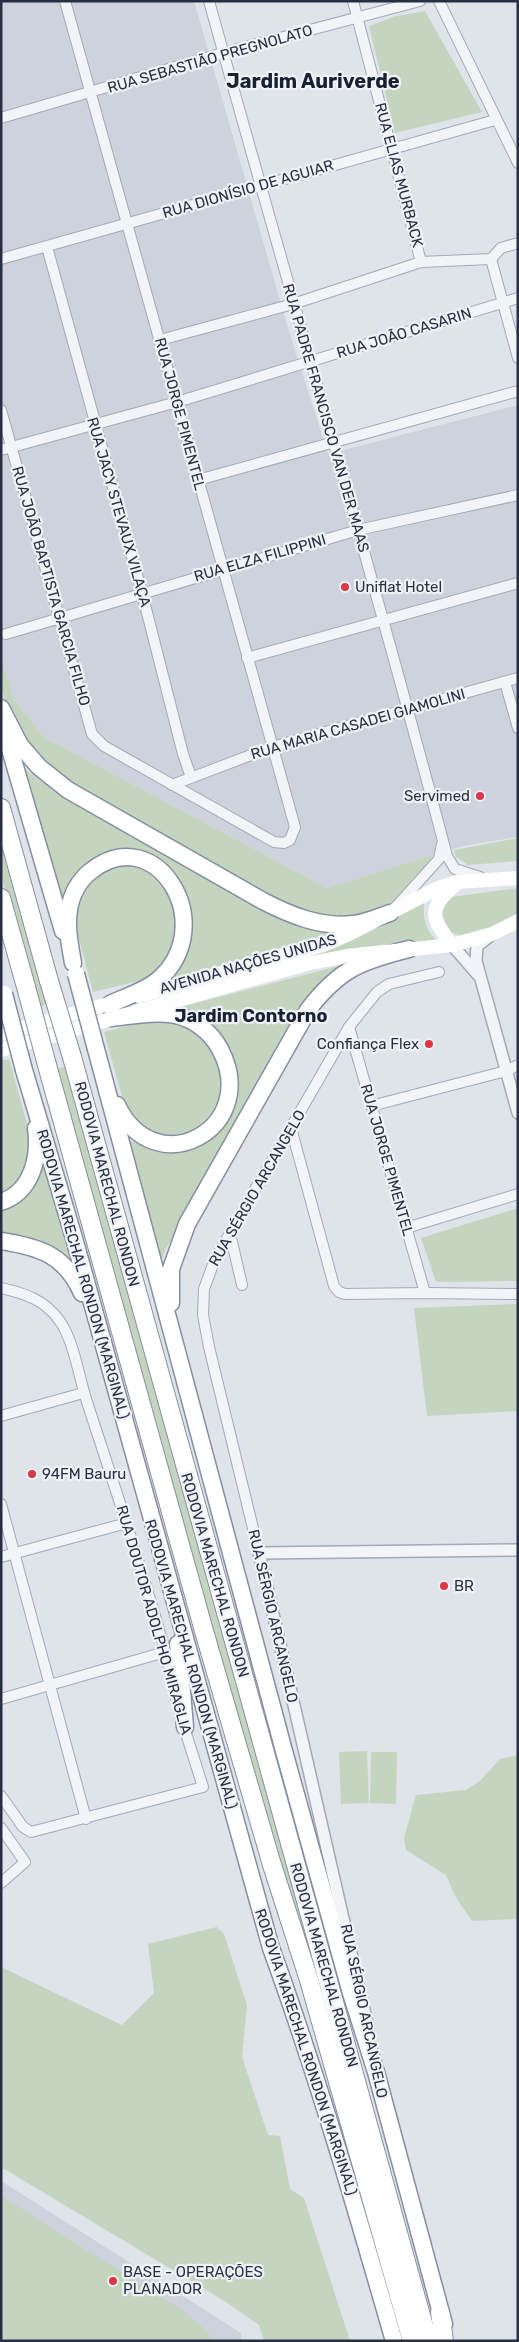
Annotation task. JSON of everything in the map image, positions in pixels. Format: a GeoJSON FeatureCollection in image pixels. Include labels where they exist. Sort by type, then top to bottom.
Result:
{"type":"FeatureCollection","features":[{"type":"Feature","properties":{"kind":"highway"},"geometry":{"type":"LineString","coordinates":[[1,708],[24,750],[39,767],[68,790],[263,901],[294,915],[324,923],[355,924],[390,913]]}},
{"type":"Feature","properties":{"kind":"highway"},"geometry":{"type":"LineString","coordinates":[[1,719],[74,968],[292,1778],[351,1993],[376,2072]]}},
{"type":"Feature","properties":{"kind":"highway","name":"RODOVIA MARECHAL RONDON"},"geometry":{"type":"LineString","coordinates":[[1,808],[72,1057],[428,2341]]}},
{"type":"Feature","properties":{"kind":"highway"},"geometry":{"type":"LineString","coordinates":[[74,968],[68,924],[69,909],[72,896],[86,875],[108,861],[131,859],[151,864],[170,879],[181,902],[184,924],[181,943],[176,957],[157,980],[110,1011]]}},
{"type":"Feature","properties":{"kind":"highway","name":"RODOVIA MARECHAL RONDON"},"geometry":{"type":"LineString","coordinates":[[1,898],[207,1640],[272,1865],[309,1980],[412,2341]]}},
{"type":"Feature","properties":{"kind":"highway"},"geometry":{"type":"LineString","coordinates":[[174,1340],[170,1294],[171,1278],[180,1238],[308,1010],[327,986],[351,968],[365,961],[409,949]]}},
{"type":"Feature","properties":{"kind":"highway","name":"RODOVIA MARECHAL RONDON (MARGINAL)"},"geometry":{"type":"LineString","coordinates":[[3,988],[24,1070],[49,1150],[271,1948],[292,2004],[348,2182],[394,2341]]}},
{"type":"Feature","properties":{"kind":"highway"},"geometry":{"type":"LineString","coordinates":[[101,1068],[122,1116],[143,1137],[159,1143],[180,1144],[208,1132],[220,1118],[229,1095],[230,1079],[225,1059],[217,1043],[197,1025],[183,1017],[165,1014],[110,1011]]}},
{"type":"Feature","properties":{"kind":"highway"},"geometry":{"type":"LineString","coordinates":[[1,1202],[15,1195],[22,1188],[34,1167],[38,1140],[30,1091]]}},
{"type":"Feature","properties":{"kind":"highway"},"geometry":{"type":"LineString","coordinates":[[1,1241],[22,1244],[50,1254],[70,1270],[102,1340]]}},
{"type":"Feature","properties":{"kind":"highway"},"geometry":{"type":"LineString","coordinates":[[174,1604],[184,1727]]}},
{"type":"Feature","properties":{"kind":"highway","name":"RUA SÉRGIO ARCANGELO"},"geometry":{"type":"LineString","coordinates":[[376,2072],[449,2341]]}},
{"type":"Feature","properties":{"kind":"highway"},"geometry":{"type":"LineString","coordinates":[[440,2312],[444,2341]]}},
{"type":"Feature","properties":{"kind":"main road","name":"AVENIDA NAÇÕES UNIDAS"},"geometry":{"type":"LineString","coordinates":[[1,1050],[110,1011],[296,954],[349,934],[423,895],[457,882],[518,878]]}},
{"type":"Feature","properties":{"kind":"main road"},"geometry":{"type":"LineString","coordinates":[[452,945],[436,924],[434,912],[443,895],[457,882]]}},
{"type":"Feature","properties":{"kind":"main road","name":"AVENIDA NAÇÕES UNIDAS"},"geometry":{"type":"LineString","coordinates":[[1,1034],[110,1011],[306,964],[347,956],[452,945],[492,934],[518,921]]}},
{"type":"Feature","properties":{"kind":"street","name":"RUA JORGE PIMENTEL"},"geometry":{"type":"LineString","coordinates":[[65,1],[295,827],[290,840],[284,843],[274,842],[172,785]]}},
{"type":"Feature","properties":{"kind":"street","name":"RUA PADRE FRANCISCO VAN DER MAAS"},"geometry":{"type":"LineString","coordinates":[[209,1],[259,186],[409,709],[450,862],[456,869],[491,879]]}},
{"type":"Feature","properties":{"kind":"street","name":"RUA ELIAS MURBACK"},"geometry":{"type":"LineString","coordinates":[[353,1],[421,262]]}},
{"type":"Feature","properties":{"kind":"street","name":"RUA SEBASTIÃO PREGNOLATO"},"geometry":{"type":"LineString","coordinates":[[1,118],[223,53],[420,1]]}},
{"type":"Feature","properties":{"kind":"street"},"geometry":{"type":"LineString","coordinates":[[439,1],[495,120],[518,163]]}},
{"type":"Feature","properties":{"kind":"street","name":"RUA DIONÍSIO DE AGUIAR"},"geometry":{"type":"LineString","coordinates":[[1,259],[495,120]]}},
{"type":"Feature","properties":{"kind":"street"},"geometry":{"type":"LineString","coordinates":[[160,340],[293,304],[421,262],[491,259],[501,248],[518,243]]}},
{"type":"Feature","properties":{"kind":"street","name":"RUA JACY STEVAUX VILAÇA"},"geometry":{"type":"LineString","coordinates":[[47,247],[191,778]]}},
{"type":"Feature","properties":{"kind":"street"},"geometry":{"type":"LineString","coordinates":[[491,259],[518,358]]}},
{"type":"Feature","properties":{"kind":"street","name":"RUA JOÃO CASARIN"},"geometry":{"type":"LineString","coordinates":[[6,448],[177,402],[518,298]]}},
{"type":"Feature","properties":{"kind":"street"},"geometry":{"type":"LineString","coordinates":[[198,480],[518,391]]}},
{"type":"Feature","properties":{"kind":"street","name":"RUA JOÃO BAPTISTA GARCIA FILHO"},"geometry":{"type":"LineString","coordinates":[[1,410],[6,448],[92,734],[104,746],[172,785]]}},
{"type":"Feature","properties":{"kind":"street","name":"RUA ELZA FILIPPINI"},"geometry":{"type":"LineString","coordinates":[[6,634],[58,617],[358,530],[518,495]]}},
{"type":"Feature","properties":{"kind":"street"},"geometry":{"type":"LineString","coordinates":[[247,658],[518,583]]}},
{"type":"Feature","properties":{"kind":"street","name":"RUA MARIA CASADEI GIAMOLINI"},"geometry":{"type":"LineString","coordinates":[[172,785],[272,746],[518,678]]}},
{"type":"Feature","properties":{"kind":"street"},"geometry":{"type":"LineString","coordinates":[[505,682],[518,728]]}},
{"type":"Feature","properties":{"kind":"street","name":"RUA PADRE FRANCISCO VAN DER MAAS"},"geometry":{"type":"LineString","coordinates":[[390,913],[440,859],[442,836]]}},
{"type":"Feature","properties":{"kind":"street"},"geometry":{"type":"LineString","coordinates":[[492,934],[477,946],[476,961],[518,1113]]}},
{"type":"Feature","properties":{"kind":"street"},"geometry":{"type":"LineString","coordinates":[[452,945],[480,977]]}},
{"type":"Feature","properties":{"kind":"street","name":"RUA SÉRGIO ARCANGELO"},"geometry":{"type":"LineString","coordinates":[[376,2072],[365,2005],[203,1315],[204,1289],[215,1259],[349,1026],[378,992],[389,984],[438,972]]}},
{"type":"Feature","properties":{"kind":"street","name":"RUA JORGE PIMENTEL"},"geometry":{"type":"LineString","coordinates":[[349,1026],[425,1292]]}},
{"type":"Feature","properties":{"kind":"street"},"geometry":{"type":"LineString","coordinates":[[371,1106],[506,1071],[518,1066]]}},
{"type":"Feature","properties":{"kind":"street"},"geometry":{"type":"LineString","coordinates":[[292,1128],[333,1284],[339,1292],[345,1294],[425,1292],[518,1294]]}},
{"type":"Feature","properties":{"kind":"street"},"geometry":{"type":"LineString","coordinates":[[406,1228],[518,1194]]}},
{"type":"Feature","properties":{"kind":"street"},"geometry":{"type":"LineString","coordinates":[[230,1233],[242,1285]]}},
{"type":"Feature","properties":{"kind":"street","name":"RUA DOUTOR ADOLPHO MIRAGLIA"},"geometry":{"type":"LineString","coordinates":[[1,1288],[34,1298],[48,1308],[60,1321],[67,1336],[83,1393],[127,1524],[165,1652],[184,1727],[203,1787],[86,1819]]}},
{"type":"Feature","properties":{"kind":"street"},"geometry":{"type":"LineString","coordinates":[[1,1416],[83,1393]]}},
{"type":"Feature","properties":{"kind":"street"},"geometry":{"type":"LineString","coordinates":[[1,1504],[52,1685],[86,1819],[31,1832],[23,1827],[1,1796]]}},
{"type":"Feature","properties":{"kind":"street"},"geometry":{"type":"LineString","coordinates":[[1,1558],[127,1524]]}},
{"type":"Feature","properties":{"kind":"street"},"geometry":{"type":"LineString","coordinates":[[259,1553],[518,1550]]}},
{"type":"Feature","properties":{"kind":"street"},"geometry":{"type":"LineString","coordinates":[[1,1699],[165,1652]]}},
{"type":"Feature","properties":{"kind":"street"},"geometry":{"type":"LineString","coordinates":[[1,1828],[25,1862],[1,1883]]}},
{"type":"Feature","properties":{"kind":"shaded area"},"geometry":{"type":"Polygon","coordinates":[[[1,1],[194,1],[288,328],[328,454],[518,405],[518,837],[463,846],[327,888],[44,737],[14,699],[1,657],[1,1]]]}},
{"type":"Feature","properties":{"kind":"shaded area"},"geometry":{"type":"Polygon","coordinates":[[[1,2181],[241,2333],[242,2341],[1,2341],[1,2181]]]}},
{"type":"Feature","properties":{"kind":"green space"},"geometry":{"type":"Polygon","coordinates":[[[425,11],[482,112],[395,133],[369,26],[396,16],[425,11]]]}},
{"type":"Feature","properties":{"kind":"green space"},"geometry":{"type":"Polygon","coordinates":[[[1,657],[14,699],[44,737],[327,888],[433,855],[420,874],[384,910],[338,920],[290,909],[65,783],[31,748],[6,702],[1,689],[1,657]]]}},
{"type":"Feature","properties":{"kind":"green space"},"geometry":{"type":"Polygon","coordinates":[[[25,769],[39,780],[74,800],[333,933],[167,981],[190,932],[187,900],[128,853],[68,888],[62,901],[25,769]]]}},
{"type":"Feature","properties":{"kind":"green space"},"geometry":{"type":"Polygon","coordinates":[[[1,828],[48,1004],[39,1007],[1,875],[1,828]]]}},
{"type":"Feature","properties":{"kind":"green space"},"geometry":{"type":"Polygon","coordinates":[[[518,838],[518,861],[468,865],[456,857],[454,850],[518,838]]]}},
{"type":"Feature","properties":{"kind":"green space"},"geometry":{"type":"Polygon","coordinates":[[[126,863],[149,869],[174,899],[177,941],[156,974],[139,981],[93,992],[76,928],[79,898],[90,878],[100,872],[126,863]]]}},
{"type":"Feature","properties":{"kind":"green space"},"geometry":{"type":"Polygon","coordinates":[[[518,888],[518,914],[473,934],[455,934],[447,930],[443,921],[443,912],[452,897],[518,888]]]}},
{"type":"Feature","properties":{"kind":"green space"},"geometry":{"type":"Polygon","coordinates":[[[424,902],[426,923],[437,941],[364,947],[304,957],[365,934],[424,902]]]}},
{"type":"Feature","properties":{"kind":"green space"},"geometry":{"type":"Polygon","coordinates":[[[342,965],[322,984],[180,1228],[166,1248],[161,1261],[127,1138],[132,1142],[135,1140],[160,1150],[233,1108],[236,1092],[235,1066],[225,1043],[177,1008],[342,965]]]}},
{"type":"Feature","properties":{"kind":"green space"},"geometry":{"type":"Polygon","coordinates":[[[154,1019],[183,1023],[210,1043],[225,1081],[213,1121],[178,1139],[145,1131],[124,1104],[104,1032],[154,1019]]]}},
{"type":"Feature","properties":{"kind":"green space"},"geometry":{"type":"Polygon","coordinates":[[[9,1059],[28,1127],[30,1147],[25,1175],[1,1198],[1,1061],[9,1059]]]}},
{"type":"Feature","properties":{"kind":"green space"},"geometry":{"type":"Polygon","coordinates":[[[67,1066],[343,2059],[340,2060],[284,1883],[56,1070],[67,1066]]]}},
{"type":"Feature","properties":{"kind":"green space"},"geometry":{"type":"Polygon","coordinates":[[[44,1159],[72,1261],[63,1255],[1,1236],[1,1209],[41,1171],[44,1159]]]}},
{"type":"Feature","properties":{"kind":"green space"},"geometry":{"type":"Polygon","coordinates":[[[518,1208],[518,1281],[436,1282],[421,1238],[518,1208]]]}},
{"type":"Feature","properties":{"kind":"green space"},"geometry":{"type":"Polygon","coordinates":[[[518,1304],[518,1411],[427,1416],[414,1308],[518,1304]]]}},
{"type":"Feature","properties":{"kind":"green space"},"geometry":{"type":"Polygon","coordinates":[[[367,1751],[369,1803],[341,1804],[339,1752],[367,1751]]]}},
{"type":"Feature","properties":{"kind":"green space"},"geometry":{"type":"Polygon","coordinates":[[[371,1752],[397,1752],[396,1804],[370,1803],[371,1752]]]}},
{"type":"Feature","properties":{"kind":"green space"},"geometry":{"type":"Polygon","coordinates":[[[518,1755],[518,1919],[472,1921],[455,1896],[446,1875],[406,1850],[404,1838],[416,1795],[466,1790],[480,1781],[500,1759],[518,1755]]]}},
{"type":"Feature","properties":{"kind":"green space"},"geometry":{"type":"Polygon","coordinates":[[[217,1927],[224,1934],[247,2005],[242,2057],[268,2135],[280,2136],[290,2189],[304,2198],[350,2341],[264,2341],[259,2325],[223,2300],[1,2167],[1,1967],[122,2025],[154,1993],[148,1944],[217,1927]]]}},
{"type":"Feature","properties":{"kind":"green space"},"geometry":{"type":"Polygon","coordinates":[[[1,2196],[182,2310],[207,2331],[213,2341],[1,2341],[1,2196]]]}},
{"type":"Feature","properties":{"kind":"place","name":"Uniflat Hotel"},"geometry":{"type":"Point","coordinates":[345,587]}},
{"type":"Feature","properties":{"kind":"place","name":"Servimed"},"geometry":{"type":"Point","coordinates":[480,796]}},
{"type":"Feature","properties":{"kind":"place","name":"Confiança Flex"},"geometry":{"type":"Point","coordinates":[429,1044]}},
{"type":"Feature","properties":{"kind":"place","name":"94FM Bauru"},"geometry":{"type":"Point","coordinates":[32,1474]}},
{"type":"Feature","properties":{"kind":"place","name":"BR"},"geometry":{"type":"Point","coordinates":[444,1586]}},
{"type":"Feature","properties":{"kind":"place","name":"BASE - OPERAÇÕES PLANADOR"},"geometry":{"type":"Point","coordinates":[113,2281]}},
{"type":"Feature","properties":{"kind":"district","name":"Jardim Auriverde"},"geometry":{"type":"Point","coordinates":[313,81]}},
{"type":"Feature","properties":{"kind":"district","name":"Jardim Contorno"},"geometry":{"type":"Point","coordinates":[251,1016]}}]}
